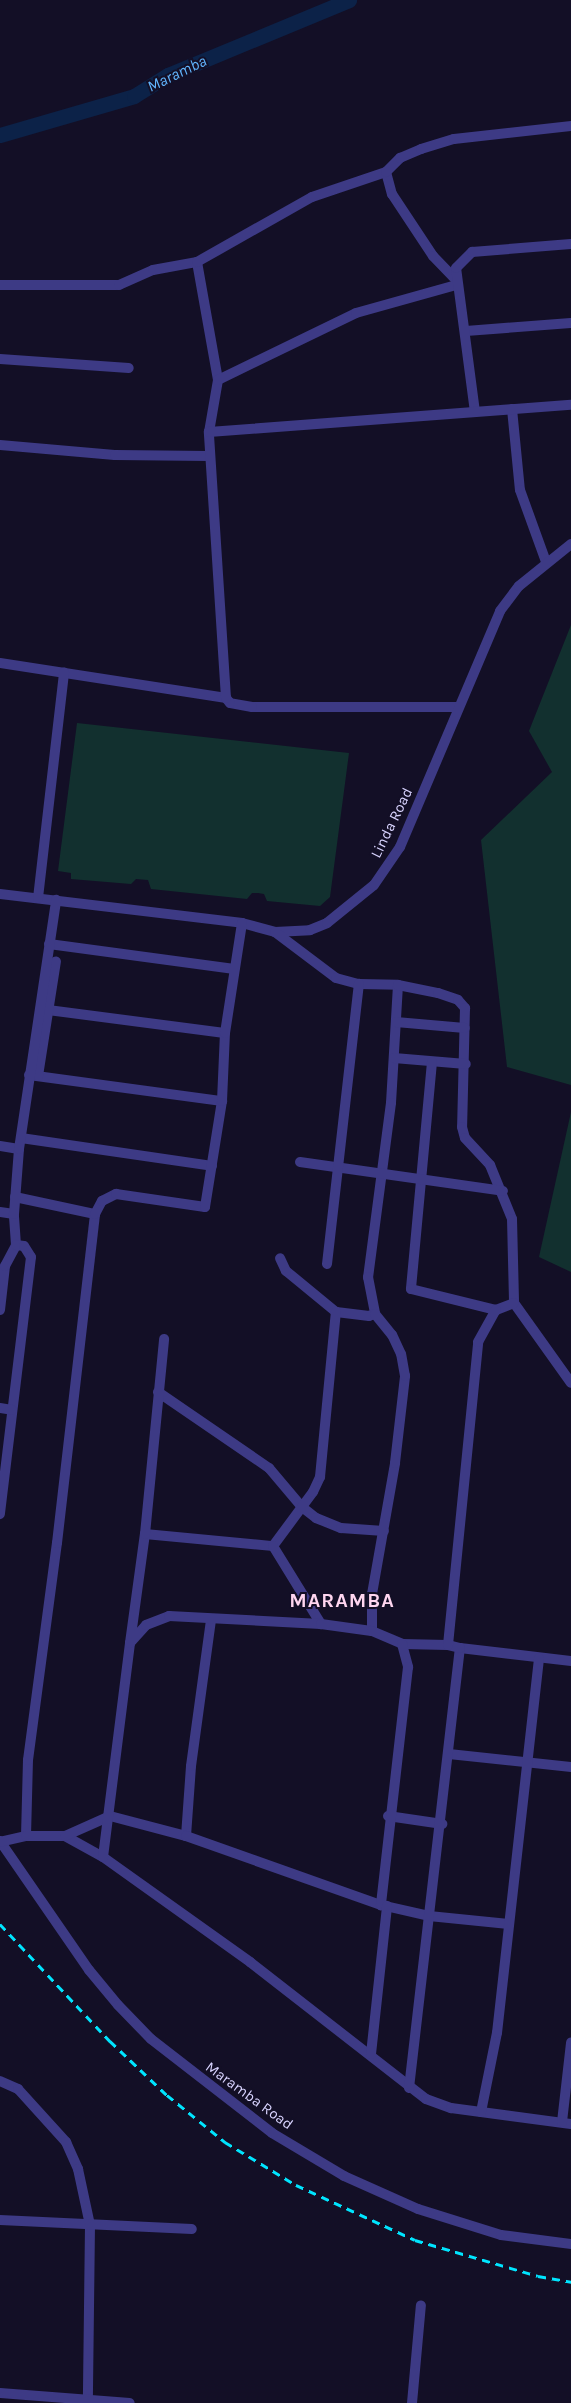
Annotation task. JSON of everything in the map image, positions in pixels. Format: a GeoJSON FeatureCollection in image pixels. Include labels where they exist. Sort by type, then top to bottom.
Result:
{"type":"FeatureCollection","features":[{"type":"Feature","properties":{"kind":"street"},"geometry":{"type":"LineString","coordinates":[[0,286],[119,285],[171,265],[197,262],[312,197],[386,172],[400,158],[454,139],[571,126]]}},
{"type":"Feature","properties":{"kind":"street"},"geometry":{"type":"LineString","coordinates":[[386,172],[392,194],[433,256],[456,283]]}},
{"type":"Feature","properties":{"kind":"street"},"geometry":{"type":"LineString","coordinates":[[475,412],[466,331],[456,283],[456,268],[472,252],[571,244]]}},
{"type":"Feature","properties":{"kind":"street"},"geometry":{"type":"LineString","coordinates":[[197,262],[218,380],[209,432],[209,456],[226,698]]}},
{"type":"Feature","properties":{"kind":"street"},"geometry":{"type":"LineString","coordinates":[[218,380],[356,313],[456,283]]}},
{"type":"Feature","properties":{"kind":"street"},"geometry":{"type":"LineString","coordinates":[[466,331],[571,322]]}},
{"type":"Feature","properties":{"kind":"street"},"geometry":{"type":"LineString","coordinates":[[0,359],[129,368]]}},
{"type":"Feature","properties":{"kind":"street"},"geometry":{"type":"LineString","coordinates":[[209,432],[571,405]]}},
{"type":"Feature","properties":{"kind":"street"},"geometry":{"type":"LineString","coordinates":[[512,409],[520,490],[546,562]]}},
{"type":"Feature","properties":{"kind":"street"},"geometry":{"type":"LineString","coordinates":[[0,444],[115,455],[209,456]]}},
{"type":"Feature","properties":{"kind":"street","name":"Linda Road"},"geometry":{"type":"LineString","coordinates":[[0,894],[242,923],[275,932],[318,928],[350,907],[374,885],[400,847],[457,707],[500,611],[520,586],[546,562],[571,544]]}},
{"type":"Feature","properties":{"kind":"street"},"geometry":{"type":"LineString","coordinates":[[0,663],[226,698],[236,706],[457,707]]}},
{"type":"Feature","properties":{"kind":"street"},"geometry":{"type":"LineString","coordinates":[[38,898],[64,672]]}},
{"type":"Feature","properties":{"kind":"street"},"geometry":{"type":"LineString","coordinates":[[34,1075],[56,900]]}},
{"type":"Feature","properties":{"kind":"street"},"geometry":{"type":"LineString","coordinates":[[26,1836],[28,1760],[56,1553],[95,1214],[102,1201],[116,1194],[205,1207],[222,1100],[225,1033],[242,923]]}},
{"type":"Feature","properties":{"kind":"street"},"geometry":{"type":"LineString","coordinates":[[275,932],[326,974],[360,984],[398,985],[426,989],[458,1000],[465,1008],[466,1064],[462,1127],[465,1138],[490,1164],[503,1192],[515,1240],[514,1303],[571,1383]]}},
{"type":"Feature","properties":{"kind":"street"},"geometry":{"type":"LineString","coordinates":[[50,944],[234,969]]}},
{"type":"Feature","properties":{"kind":"street"},"geometry":{"type":"LineString","coordinates":[[0,1310],[2,1266],[16,1245],[14,1214],[19,1149],[48,1010],[56,961]]}},
{"type":"Feature","properties":{"kind":"street"},"geometry":{"type":"LineString","coordinates":[[327,1264],[341,1167],[360,984]]}},
{"type":"Feature","properties":{"kind":"street"},"geometry":{"type":"LineString","coordinates":[[372,1631],[372,1594],[384,1531],[404,1376],[401,1354],[392,1336],[375,1314],[368,1277],[394,1058],[398,985]]}},
{"type":"Feature","properties":{"kind":"street"},"geometry":{"type":"LineString","coordinates":[[48,1010],[225,1033]]}},
{"type":"Feature","properties":{"kind":"street"},"geometry":{"type":"LineString","coordinates":[[396,1022],[465,1028]]}},
{"type":"Feature","properties":{"kind":"street"},"geometry":{"type":"LineString","coordinates":[[394,1058],[466,1064]]}},
{"type":"Feature","properties":{"kind":"street"},"geometry":{"type":"LineString","coordinates":[[432,1062],[411,1289],[496,1310],[514,1303]]}},
{"type":"Feature","properties":{"kind":"street"},"geometry":{"type":"LineString","coordinates":[[34,1075],[222,1100]]}},
{"type":"Feature","properties":{"kind":"street"},"geometry":{"type":"LineString","coordinates":[[21,1138],[212,1166]]}},
{"type":"Feature","properties":{"kind":"street"},"geometry":{"type":"LineString","coordinates":[[0,1146],[19,1149]]}},
{"type":"Feature","properties":{"kind":"street"},"geometry":{"type":"LineString","coordinates":[[300,1162],[380,1172],[503,1192]]}},
{"type":"Feature","properties":{"kind":"street"},"geometry":{"type":"LineString","coordinates":[[15,1197],[95,1214]]}},
{"type":"Feature","properties":{"kind":"street"},"geometry":{"type":"LineString","coordinates":[[0,1212],[14,1214]]}},
{"type":"Feature","properties":{"kind":"street"},"geometry":{"type":"LineString","coordinates":[[0,1514],[32,1257],[28,1250],[16,1245]]}},
{"type":"Feature","properties":{"kind":"street"},"geometry":{"type":"LineString","coordinates":[[280,1258],[286,1271],[336,1312],[368,1316],[375,1314]]}},
{"type":"Feature","properties":{"kind":"street"},"geometry":{"type":"LineString","coordinates":[[448,1645],[478,1342],[496,1310]]}},
{"type":"Feature","properties":{"kind":"street"},"geometry":{"type":"LineString","coordinates":[[273,1546],[302,1507],[320,1477],[336,1312]]}},
{"type":"Feature","properties":{"kind":"street"},"geometry":{"type":"LineString","coordinates":[[103,1857],[110,1816],[145,1534],[164,1339]]}},
{"type":"Feature","properties":{"kind":"street"},"geometry":{"type":"LineString","coordinates":[[158,1392],[269,1468],[302,1507],[316,1518],[341,1528],[384,1531]]}},
{"type":"Feature","properties":{"kind":"street"},"geometry":{"type":"LineString","coordinates":[[0,1408],[12,1410]]}},
{"type":"Feature","properties":{"kind":"street"},"geometry":{"type":"LineString","coordinates":[[145,1534],[273,1546]]}},
{"type":"Feature","properties":{"kind":"street"},"geometry":{"type":"LineString","coordinates":[[273,1546],[321,1624]]}},
{"type":"Feature","properties":{"kind":"street"},"geometry":{"type":"LineString","coordinates":[[130,1643],[146,1625],[169,1616],[211,1620],[321,1624],[372,1631],[402,1644],[448,1645],[571,1661]]}},
{"type":"Feature","properties":{"kind":"street"},"geometry":{"type":"LineString","coordinates":[[186,1836],[191,1766],[211,1620]]}},
{"type":"Feature","properties":{"kind":"street"},"geometry":{"type":"LineString","coordinates":[[371,2054],[384,1905],[388,1816],[408,1675],[402,1644]]}},
{"type":"Feature","properties":{"kind":"street"},"geometry":{"type":"LineString","coordinates":[[409,2088],[442,1824],[460,1648]]}},
{"type":"Feature","properties":{"kind":"street"},"geometry":{"type":"LineString","coordinates":[[480,2112],[497,2032],[529,1762],[539,1658]]}},
{"type":"Feature","properties":{"kind":"street"},"geometry":{"type":"LineString","coordinates":[[449,1754],[571,1767]]}},
{"type":"Feature","properties":{"kind":"street"},"geometry":{"type":"LineString","coordinates":[[0,1842],[26,1836],[65,1836],[110,1816],[186,1836],[384,1905],[429,1916],[509,1924]]}},
{"type":"Feature","properties":{"kind":"street"},"geometry":{"type":"LineString","coordinates":[[388,1816],[442,1824]]}},
{"type":"Feature","properties":{"kind":"street"},"geometry":{"type":"LineString","coordinates":[[65,1836],[103,1857],[250,1962],[371,2054],[409,2088],[426,2099],[451,2108],[566,2123],[571,2043]]}},
{"type":"Feature","properties":{"kind":"street","name":"Maramba Road"},"geometry":{"type":"LineString","coordinates":[[0,1842],[89,1970],[118,2005],[151,2039],[272,2133],[344,2176],[418,2209],[501,2235],[571,2244]]}},
{"type":"Feature","properties":{"kind":"street"},"geometry":{"type":"LineString","coordinates":[[0,2081],[18,2089],[66,2142],[78,2169],[90,2225],[88,2397]]}},
{"type":"Feature","properties":{"kind":"street"},"geometry":{"type":"LineString","coordinates":[[0,2220],[192,2229]]}},
{"type":"Feature","properties":{"kind":"street"},"geometry":{"type":"LineString","coordinates":[[412,2403],[421,2306]]}},
{"type":"Feature","properties":{"kind":"street"},"geometry":{"type":"LineString","coordinates":[[0,2393],[88,2397],[130,2403]]}},
{"type":"Feature","properties":{"kind":"green space"},"geometry":{"type":"Polygon","coordinates":[[[571,625],[571,1085],[507,1067],[481,840],[552,772],[529,731],[571,625]]]}},
{"type":"Feature","properties":{"kind":"green space"},"geometry":{"type":"Polygon","coordinates":[[[77,723],[349,753],[330,897],[320,906],[267,901],[264,894],[258,893],[252,893],[247,899],[151,889],[148,880],[136,879],[131,884],[71,879],[71,873],[58,871],[77,723]]]}},
{"type":"Feature","properties":{"kind":"green space"},"geometry":{"type":"Polygon","coordinates":[[[571,1112],[571,1272],[539,1257],[571,1112]]]}},
{"type":"Feature","properties":{"kind":"waterway","name":"Maramba"},"geometry":{"type":"LineString","coordinates":[[0,135],[134,96],[168,75],[349,0]]}},
{"type":"Feature","properties":{"kind":"railway"},"geometry":{"type":"LineString","coordinates":[[0,1924],[110,2041],[167,2095],[225,2142],[296,2185],[415,2240],[538,2276],[571,2282]]}},
{"type":"Feature","properties":{"kind":"district","name":"MARAMBA"},"geometry":{"type":"Point","coordinates":[342,1600]}}]}
